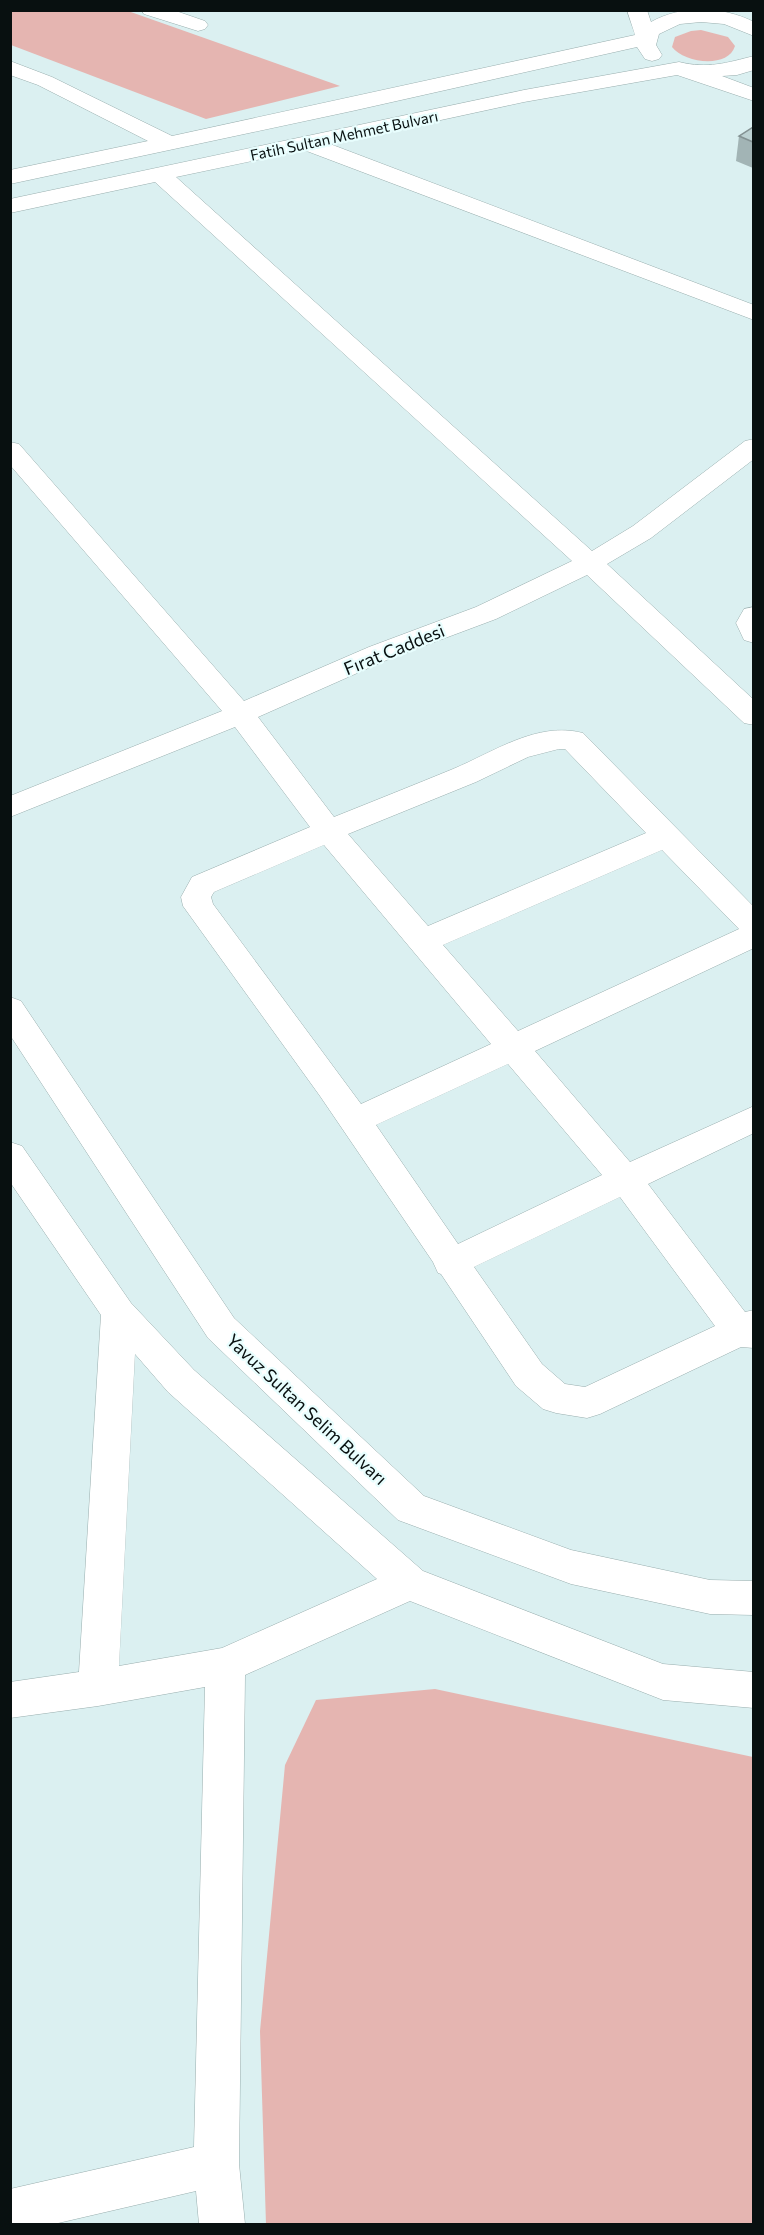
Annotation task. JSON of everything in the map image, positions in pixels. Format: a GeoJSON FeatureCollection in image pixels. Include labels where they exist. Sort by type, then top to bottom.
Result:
{"type":"FeatureCollection","features":[{"type":"Feature","properties":{"kind":"street"},"geometry":{"type":"LineString","coordinates":[[151,10],[198,25]]}},
{"type":"Feature","properties":{"kind":"street"},"geometry":{"type":"LineString","coordinates":[[637,10],[646,45],[653,56],[753,95]]}},
{"type":"Feature","properties":{"kind":"street"},"geometry":{"type":"LineString","coordinates":[[646,39],[650,31],[671,20],[687,16],[723,13],[753,30]]}},
{"type":"Feature","properties":{"kind":"street","name":"Fatih Sultan Mehmet Bulvarı"},"geometry":{"type":"LineString","coordinates":[[10,177],[352,105],[646,39]]}},
{"type":"Feature","properties":{"kind":"street"},"geometry":{"type":"LineString","coordinates":[[679,68],[719,72],[737,69],[753,62]]}},
{"type":"Feature","properties":{"kind":"street"},"geometry":{"type":"LineString","coordinates":[[10,67],[45,81],[168,143]]}},
{"type":"Feature","properties":{"kind":"street","name":"Fatih Sultan Mehmet Bulvarı"},"geometry":{"type":"LineString","coordinates":[[10,206],[524,96],[679,68]]}},
{"type":"Feature","properties":{"kind":"street"},"geometry":{"type":"LineString","coordinates":[[307,143],[753,313]]}},
{"type":"Feature","properties":{"kind":"street"},"geometry":{"type":"LineString","coordinates":[[159,174],[590,563],[753,716]]}},
{"type":"Feature","properties":{"kind":"street","name":"Fırat Caddesi"},"geometry":{"type":"LineString","coordinates":[[10,807],[240,714],[379,653],[486,613],[590,563],[642,532],[753,446]]}},
{"type":"Feature","properties":{"kind":"street"},"geometry":{"type":"LineString","coordinates":[[10,449],[240,714],[328,830],[625,1179],[749,1330],[587,1403],[556,1398],[529,1375],[450,1263],[332,1087],[198,906],[196,897],[202,885],[328,830],[484,768],[543,741],[557,738],[573,740],[753,926]]}},
{"type":"Feature","properties":{"kind":"street"},"geometry":{"type":"LineString","coordinates":[[753,615],[750,623],[753,634]]}},
{"type":"Feature","properties":{"kind":"street"},"geometry":{"type":"LineString","coordinates":[[423,941],[666,836]]}},
{"type":"Feature","properties":{"kind":"street"},"geometry":{"type":"LineString","coordinates":[[355,1121],[753,935]]}},
{"type":"Feature","properties":{"kind":"street","name":"Yavuz Sultan Selim Bulvarı"},"geometry":{"type":"LineString","coordinates":[[10,1009],[221,1328],[411,1508],[571,1567],[710,1597],[753,1598]]}},
{"type":"Feature","properties":{"kind":"street"},"geometry":{"type":"LineString","coordinates":[[450,1263],[753,1118]]}},
{"type":"Feature","properties":{"kind":"street"},"geometry":{"type":"LineString","coordinates":[[10,1155],[119,1313],[180,1381],[409,1583],[663,1682],[753,1690]]}},
{"type":"Feature","properties":{"kind":"street"},"geometry":{"type":"LineString","coordinates":[[98,1688],[119,1313]]}},
{"type":"Feature","properties":{"kind":"street"},"geometry":{"type":"LineString","coordinates":[[10,1700],[98,1688],[225,1665],[409,1583]]}},
{"type":"Feature","properties":{"kind":"street"},"geometry":{"type":"LineString","coordinates":[[222,2224],[216,2164],[225,1665]]}},
{"type":"Feature","properties":{"kind":"street"},"geometry":{"type":"LineString","coordinates":[[10,2212],[216,2164]]}},
{"type":"Feature","properties":{"kind":"shaded area"},"geometry":{"type":"Polygon","coordinates":[[[10,11],[128,11],[340,86],[206,119],[11,45],[10,11]]]}},
{"type":"Feature","properties":{"kind":"shaded area"},"geometry":{"type":"Polygon","coordinates":[[[701,30],[728,37],[735,46],[731,53],[715,61],[695,60],[686,57],[672,47],[675,37],[701,30]]]}},
{"type":"Feature","properties":{"kind":"shaded area"},"geometry":{"type":"Polygon","coordinates":[[[435,1689],[753,1757],[753,2224],[266,2224],[260,2031],[285,1765],[316,1700],[435,1689]]]}},
{"type":"Feature","properties":{"kind":"building"},"geometry":{"type":"Polygon","coordinates":[[[753,127],[753,142],[739,136],[753,127]]]}}]}
